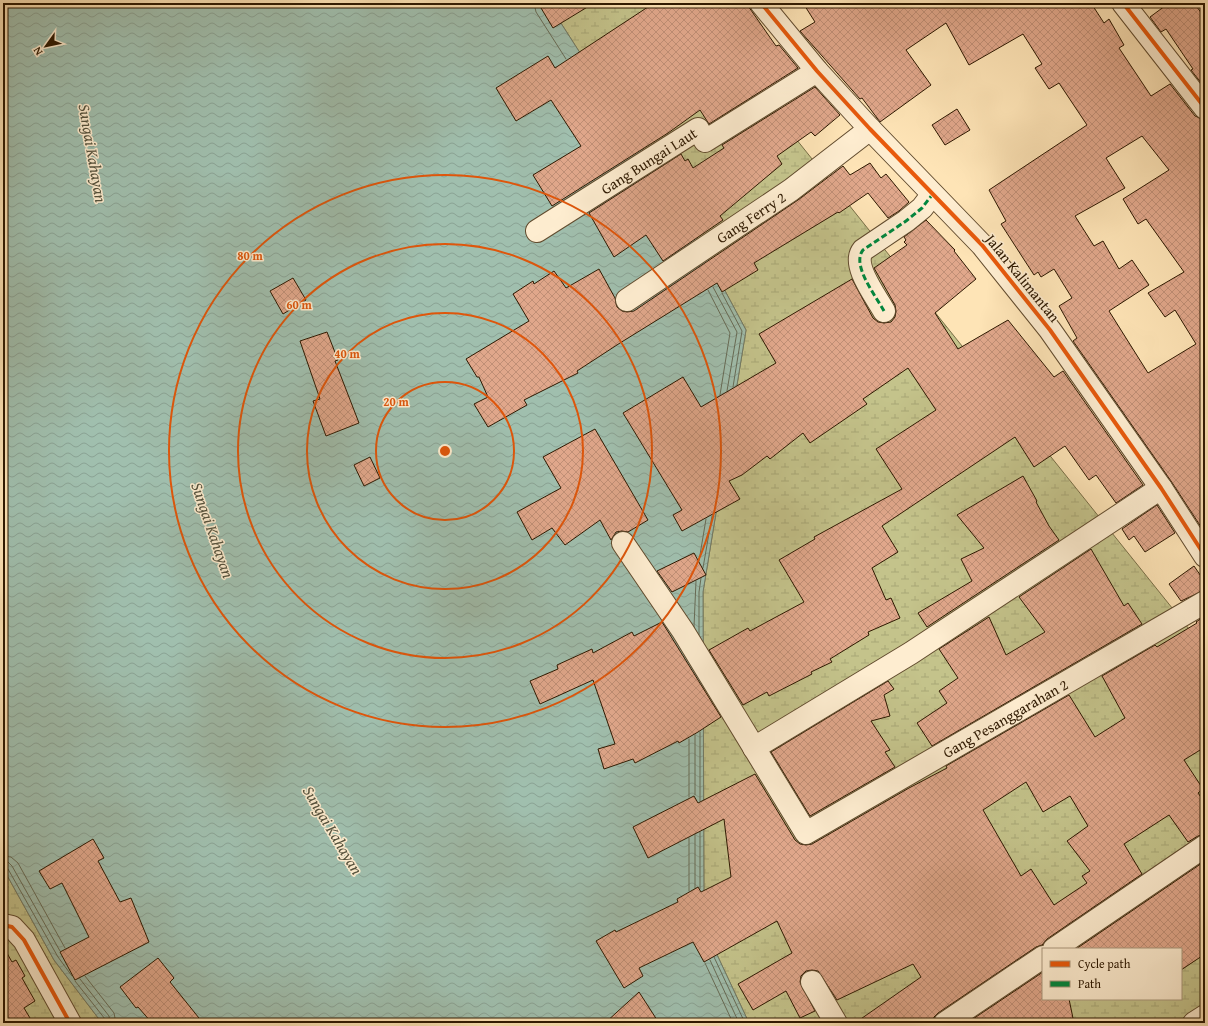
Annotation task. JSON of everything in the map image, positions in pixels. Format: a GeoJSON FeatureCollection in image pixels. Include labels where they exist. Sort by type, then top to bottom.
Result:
{"type":"FeatureCollection","features":[{"type":"Feature","properties":{"kind":"street","name":"Jalan Kalimantan"},"geometry":{"type":"LineString","coordinates":[[761,3],[817,71],[932,196],[982,245],[1050,330],[1162,488],[1205,556]]}},
{"type":"Feature","properties":{"kind":"street"},"geometry":{"type":"LineString","coordinates":[[1123,3],[1205,108]]}},
{"type":"Feature","properties":{"kind":"street","name":"Gang Bungai Laut"},"geometry":{"type":"LineString","coordinates":[[537,231],[698,129],[705,141],[817,71]]}},
{"type":"Feature","properties":{"kind":"street","name":"Gang Ferry 2"},"geometry":{"type":"LineString","coordinates":[[628,300],[791,190],[870,129]]}},
{"type":"Feature","properties":{"kind":"street"},"geometry":{"type":"LineString","coordinates":[[884,311],[860,269],[860,254],[863,250],[922,208],[932,196]]}},
{"type":"Feature","properties":{"kind":"street"},"geometry":{"type":"LineString","coordinates":[[623,542],[683,631],[754,748],[911,653],[1162,488]]}},
{"type":"Feature","properties":{"kind":"street","name":"Gang Pesanggarahan 2"},"geometry":{"type":"LineString","coordinates":[[754,748],[806,833],[1205,602]]}},
{"type":"Feature","properties":{"kind":"street"},"geometry":{"type":"LineString","coordinates":[[1055,948],[1205,846]]}},
{"type":"Feature","properties":{"kind":"street"},"geometry":{"type":"LineString","coordinates":[[3,925],[12,927],[24,940],[70,1023]]}},
{"type":"Feature","properties":{"kind":"street"},"geometry":{"type":"LineString","coordinates":[[945,1023],[1042,958]]}},
{"type":"Feature","properties":{"kind":"street"},"geometry":{"type":"LineString","coordinates":[[812,982],[836,1023]]}},
{"type":"Feature","properties":{"kind":"street"},"geometry":{"type":"LineString","coordinates":[[1194,1023],[1205,1016]]}},
{"type":"Feature","properties":{"kind":"green space"},"geometry":{"type":"Polygon","coordinates":[[[548,3],[687,3],[1205,649],[1205,1023],[749,1023],[704,927],[703,592],[746,330],[686,218],[548,3]]]}},
{"type":"Feature","properties":{"kind":"green space"},"geometry":{"type":"Polygon","coordinates":[[[3,868],[54,960],[102,1023],[3,1023],[3,868]]]}},
{"type":"Feature","properties":{"kind":"water","name":"Sungai Kahayan"},"geometry":{"type":"Polygon","coordinates":[[[3,3],[548,3],[686,218],[746,330],[703,592],[704,927],[749,1023],[102,1023],[54,960],[3,868],[3,3]]]}},
{"type":"Feature","properties":{"kind":"building"},"geometry":{"type":"Polygon","coordinates":[[[538,3],[594,3],[553,28],[538,3]]]}},
{"type":"Feature","properties":{"kind":"building"},"geometry":{"type":"Polygon","coordinates":[[[654,3],[746,3],[776,46],[779,45],[798,68],[709,124],[700,110],[668,133],[552,206],[533,175],[581,146],[551,100],[516,121],[496,88],[548,56],[555,68],[654,3]]]}},
{"type":"Feature","properties":{"kind":"building"},"geometry":{"type":"Polygon","coordinates":[[[803,3],[1091,3],[1104,23],[1109,19],[1124,45],[1119,48],[1151,96],[1170,84],[1195,116],[1205,120],[1205,533],[1171,481],[1073,341],[1077,338],[1059,306],[1072,298],[1054,269],[1041,277],[1038,272],[1034,275],[1001,224],[1006,221],[989,190],[1087,125],[1059,83],[1049,89],[1035,68],[1042,64],[1023,34],[969,65],[946,23],[906,50],[931,85],[880,122],[862,98],[860,99],[800,31],[815,22],[803,3]],[[1142,136],[1106,158],[1125,188],[1075,216],[1094,246],[1103,241],[1119,269],[1132,260],[1149,285],[1109,311],[1148,373],[1196,344],[1175,310],[1165,317],[1148,293],[1184,272],[1146,219],[1138,224],[1123,199],[1169,170],[1142,136]]]}},
{"type":"Feature","properties":{"kind":"building"},"geometry":{"type":"Polygon","coordinates":[[[1169,3],[1194,3],[1205,18],[1205,88],[1191,70],[1193,69],[1166,29],[1161,32],[1150,17],[1169,3]]]}},
{"type":"Feature","properties":{"kind":"building"},"geometry":{"type":"Polygon","coordinates":[[[815,87],[840,115],[815,136],[811,132],[777,156],[782,164],[720,216],[723,220],[663,261],[646,235],[614,257],[589,213],[681,154],[685,161],[688,159],[693,168],[724,148],[722,145],[815,87]]]}},
{"type":"Feature","properties":{"kind":"building"},"geometry":{"type":"Polygon","coordinates":[[[957,109],[970,130],[945,145],[932,125],[957,109]]]}},
{"type":"Feature","properties":{"kind":"building"},"geometry":{"type":"Polygon","coordinates":[[[870,163],[881,178],[886,174],[909,202],[899,211],[888,218],[868,193],[839,213],[838,212],[754,263],[758,270],[722,292],[717,283],[620,343],[577,371],[578,373],[524,400],[527,405],[488,427],[474,404],[488,397],[479,377],[477,377],[466,359],[529,321],[513,294],[533,281],[534,284],[554,271],[566,288],[599,269],[615,298],[617,307],[622,311],[634,311],[798,200],[843,166],[850,175],[870,163]]]}},
{"type":"Feature","properties":{"kind":"building"},"geometry":{"type":"Polygon","coordinates":[[[926,220],[955,250],[954,251],[976,279],[935,313],[958,349],[1008,320],[1054,377],[1063,371],[1143,485],[1116,503],[1096,475],[1089,480],[1065,446],[1034,467],[1015,437],[882,526],[898,552],[872,568],[886,600],[891,598],[900,618],[868,632],[869,635],[830,659],[832,662],[811,672],[812,674],[769,696],[767,692],[743,705],[709,650],[748,628],[750,631],[804,602],[779,560],[815,539],[814,537],[902,489],[876,449],[936,410],[908,368],[863,399],[867,404],[810,443],[803,433],[770,459],[767,456],[742,475],[729,481],[740,499],[682,531],[673,515],[682,510],[623,413],[683,377],[701,407],[776,363],[759,334],[852,279],[873,318],[878,322],[891,322],[895,317],[895,305],[874,268],[907,245],[904,242],[906,240],[904,237],[926,220]]]}},
{"type":"Feature","properties":{"kind":"building"},"geometry":{"type":"Polygon","coordinates":[[[293,278],[306,300],[283,314],[270,291],[293,278]]]}},
{"type":"Feature","properties":{"kind":"building"},"geometry":{"type":"Polygon","coordinates":[[[327,332],[338,360],[335,361],[359,423],[326,436],[313,401],[320,399],[300,341],[327,332]]]}},
{"type":"Feature","properties":{"kind":"building"},"geometry":{"type":"Polygon","coordinates":[[[595,429],[648,520],[628,532],[616,532],[611,540],[600,520],[565,545],[552,528],[532,540],[517,512],[561,488],[543,457],[595,429]]]}},
{"type":"Feature","properties":{"kind":"building"},"geometry":{"type":"Polygon","coordinates":[[[370,457],[380,478],[364,486],[354,465],[370,457]]]}},
{"type":"Feature","properties":{"kind":"building"},"geometry":{"type":"Polygon","coordinates":[[[1023,476],[1049,526],[1059,540],[927,627],[918,613],[972,581],[961,559],[984,548],[957,515],[1023,476]]]}},
{"type":"Feature","properties":{"kind":"building"},"geometry":{"type":"Polygon","coordinates":[[[1157,505],[1175,533],[1145,552],[1134,536],[1129,540],[1122,529],[1157,505]]]}},
{"type":"Feature","properties":{"kind":"building"},"geometry":{"type":"Polygon","coordinates":[[[1091,549],[1124,606],[1128,603],[1142,624],[932,746],[917,723],[947,703],[939,691],[958,678],[939,649],[989,617],[1006,655],[1045,632],[1019,597],[1091,549]]]}},
{"type":"Feature","properties":{"kind":"building"},"geometry":{"type":"Polygon","coordinates":[[[694,553],[706,575],[672,592],[657,571],[694,553]]]}},
{"type":"Feature","properties":{"kind":"building"},"geometry":{"type":"Polygon","coordinates":[[[1194,566],[1205,582],[1205,590],[1181,601],[1169,584],[1194,566]]]}},
{"type":"Feature","properties":{"kind":"building"},"geometry":{"type":"Polygon","coordinates":[[[1205,616],[1205,747],[1184,760],[1203,789],[1198,793],[1205,803],[1205,834],[1188,842],[1169,815],[1124,844],[1142,874],[1047,939],[1042,945],[1036,947],[938,1013],[934,1017],[933,1023],[855,1023],[921,977],[913,964],[837,1000],[818,971],[806,971],[801,976],[800,982],[815,1011],[800,1018],[786,991],[753,1010],[738,984],[792,953],[777,921],[704,962],[693,942],[639,968],[643,976],[624,988],[596,941],[615,930],[616,932],[678,902],[677,899],[698,887],[701,892],[731,877],[724,819],[648,858],[633,827],[694,796],[698,803],[755,774],[795,840],[800,844],[812,844],[909,788],[947,768],[946,766],[1069,695],[1095,737],[1125,718],[1102,676],[1155,645],[1157,647],[1197,623],[1196,622],[1205,616]],[[1026,782],[983,810],[1021,876],[1031,869],[1054,905],[1087,883],[1082,876],[1090,871],[1067,841],[1088,826],[1070,796],[1043,812],[1026,782]]]}},
{"type":"Feature","properties":{"kind":"building"},"geometry":{"type":"Polygon","coordinates":[[[662,622],[721,717],[679,743],[678,741],[635,763],[633,759],[604,769],[598,749],[615,744],[593,680],[540,704],[530,681],[558,669],[557,665],[592,649],[593,653],[632,632],[634,636],[662,622]]]}},
{"type":"Feature","properties":{"kind":"building"},"geometry":{"type":"Polygon","coordinates":[[[888,681],[894,689],[884,695],[890,716],[871,721],[890,750],[885,752],[895,767],[810,816],[771,752],[888,681]]]}},
{"type":"Feature","properties":{"kind":"building"},"geometry":{"type":"Polygon","coordinates":[[[93,839],[104,858],[98,861],[120,902],[131,898],[149,942],[75,980],[60,952],[89,937],[62,883],[50,889],[39,871],[93,839]]]}},
{"type":"Feature","properties":{"kind":"building"},"geometry":{"type":"Polygon","coordinates":[[[1202,863],[1205,867],[1205,954],[1182,969],[1182,948],[1077,948],[1202,863]]]}},
{"type":"Feature","properties":{"kind":"building"},"geometry":{"type":"Polygon","coordinates":[[[3,946],[12,962],[16,960],[25,976],[22,978],[35,1001],[24,1008],[33,1023],[3,1023],[3,946]]]}},
{"type":"Feature","properties":{"kind":"building"},"geometry":{"type":"Polygon","coordinates":[[[158,958],[174,978],[170,982],[203,1023],[152,1023],[138,1007],[136,1008],[120,987],[158,958]]]}},
{"type":"Feature","properties":{"kind":"building"},"geometry":{"type":"Polygon","coordinates":[[[1042,973],[1042,1000],[1069,1000],[1074,1023],[967,1023],[1042,973]]]}},
{"type":"Feature","properties":{"kind":"building"},"geometry":{"type":"Polygon","coordinates":[[[639,992],[659,1023],[605,1023],[639,992]]]}},
{"type":"Feature","properties":{"kind":"marked path"},"geometry":{"type":"LineString","coordinates":[[884,311],[862,272],[860,256],[863,250],[906,221],[922,208],[932,195]]}},
{"type":"Feature","properties":{"kind":"cycle path"},"geometry":{"type":"LineString","coordinates":[[761,3],[817,71],[870,129],[982,245],[1050,330],[1161,488],[1205,556]]}},
{"type":"Feature","properties":{"kind":"cycle path"},"geometry":{"type":"LineString","coordinates":[[1123,3],[1205,108]]}},
{"type":"Feature","properties":{"kind":"cycle path"},"geometry":{"type":"LineString","coordinates":[[3,925],[12,927],[24,940],[70,1023]]}}]}
